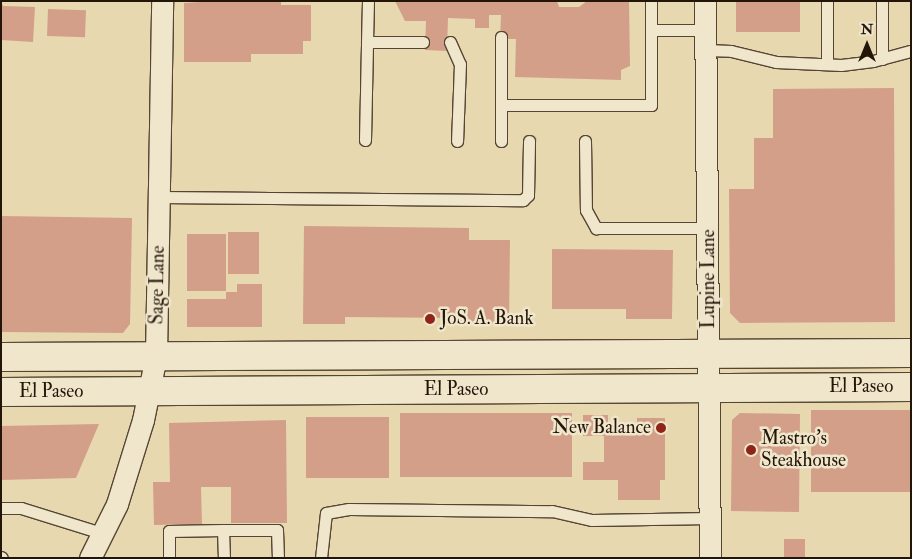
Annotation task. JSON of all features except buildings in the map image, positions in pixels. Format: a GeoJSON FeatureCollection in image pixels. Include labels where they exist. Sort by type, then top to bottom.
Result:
{"type":"FeatureCollection","features":[{"type":"Feature","properties":{"kind":"street","name":"Sage Lane"},"geometry":{"type":"LineString","coordinates":[[98,550],[117,504],[150,390],[156,356],[162,1]]}},
{"type":"Feature","properties":{"kind":"street","name":"Lupine Lane"},"geometry":{"type":"LineString","coordinates":[[705,1],[709,228],[710,558]]}},
{"type":"Feature","properties":{"kind":"street","name":"El Paseo"},"geometry":{"type":"LineString","coordinates":[[1,357],[911,353]]}},
{"type":"Feature","properties":{"kind":"street","name":"El Paseo"},"geometry":{"type":"LineString","coordinates":[[1,392],[150,390],[676,390],[709,387],[911,387]]}},
{"type":"Feature","properties":{"kind":"lane"},"geometry":{"type":"LineString","coordinates":[[365,140],[368,1]]}},
{"type":"Feature","properties":{"kind":"lane"},"geometry":{"type":"LineString","coordinates":[[501,105],[651,105],[651,1]]}},
{"type":"Feature","properties":{"kind":"lane"},"geometry":{"type":"LineString","coordinates":[[827,1],[827,64]]}},
{"type":"Feature","properties":{"kind":"lane"},"geometry":{"type":"LineString","coordinates":[[882,1],[882,59]]}},
{"type":"Feature","properties":{"kind":"lane"},"geometry":{"type":"LineString","coordinates":[[651,30],[706,40],[732,51],[776,62],[827,64],[882,59],[911,51]]}},
{"type":"Feature","properties":{"kind":"lane"},"geometry":{"type":"LineString","coordinates":[[501,37],[501,141]]}},
{"type":"Feature","properties":{"kind":"lane"},"geometry":{"type":"LineString","coordinates":[[367,42],[423,42]]}},
{"type":"Feature","properties":{"kind":"lane"},"geometry":{"type":"LineString","coordinates":[[450,42],[460,64],[457,141]]}},
{"type":"Feature","properties":{"kind":"lane"},"geometry":{"type":"LineString","coordinates":[[159,197],[523,200],[528,195],[529,141]]}},
{"type":"Feature","properties":{"kind":"lane"},"geometry":{"type":"LineString","coordinates":[[586,141],[586,210],[596,228],[709,228]]}},
{"type":"Feature","properties":{"kind":"lane"},"geometry":{"type":"LineString","coordinates":[[1,508],[21,508],[98,550]]}},
{"type":"Feature","properties":{"kind":"lane"},"geometry":{"type":"LineString","coordinates":[[321,558],[326,513],[349,509],[552,511],[592,520],[710,518]]}},
{"type":"Feature","properties":{"kind":"lane"},"geometry":{"type":"LineString","coordinates":[[169,558],[169,531],[223,530],[277,530],[278,558]]}},
{"type":"Feature","properties":{"kind":"lane"},"geometry":{"type":"LineString","coordinates":[[223,530],[224,558]]}},
{"type":"Feature","properties":{"kind":"place","name":"JoS. A. Bank"},"geometry":{"type":"Point","coordinates":[430,319]}},
{"type":"Feature","properties":{"kind":"place","name":"New Balance"},"geometry":{"type":"Point","coordinates":[661,428]}},
{"type":"Feature","properties":{"kind":"place","name":"Mastro's Steakhouse"},"geometry":{"type":"Point","coordinates":[751,450]}}]}
